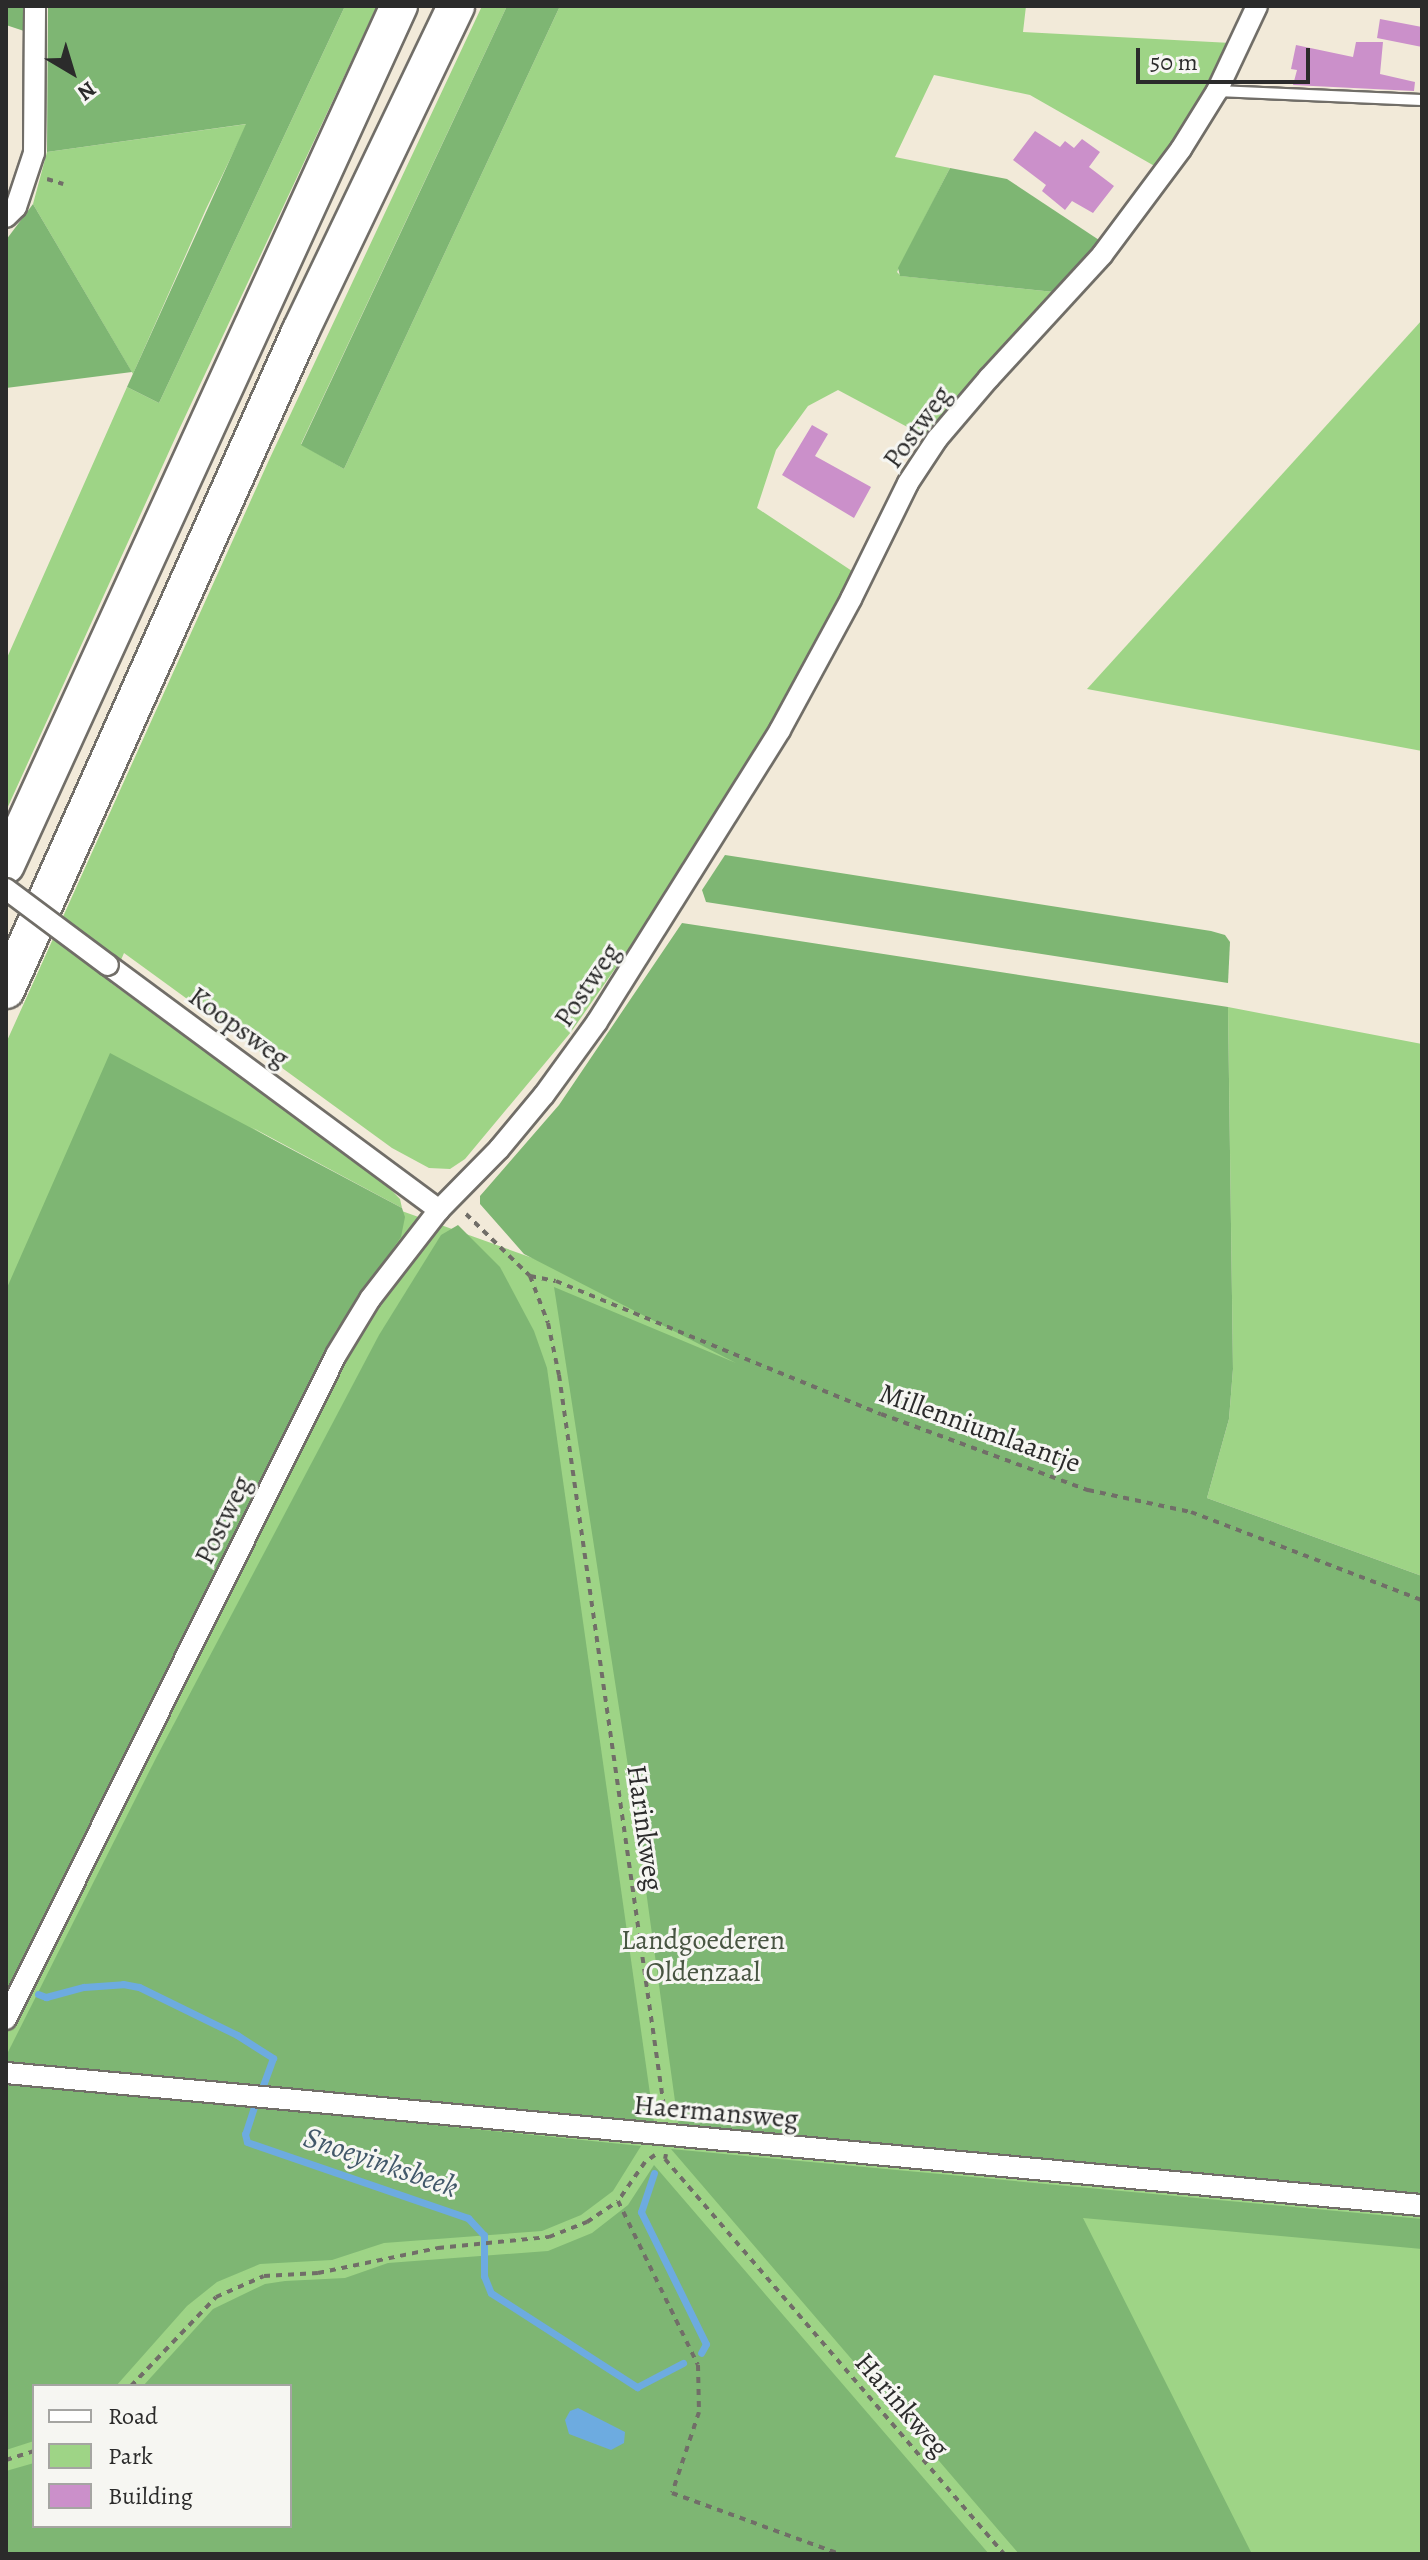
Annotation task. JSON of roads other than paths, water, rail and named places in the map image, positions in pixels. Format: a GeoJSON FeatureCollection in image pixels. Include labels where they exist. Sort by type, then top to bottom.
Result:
{"type":"FeatureCollection","features":[{"type":"Feature","properties":{"kind":"highway"},"geometry":{"type":"LineString","coordinates":[[6,865],[399,6]]}},
{"type":"Feature","properties":{"kind":"highway"},"geometry":{"type":"LineString","coordinates":[[6,990],[300,332],[456,6]]}},
{"type":"Feature","properties":{"kind":"street"},"geometry":{"type":"LineString","coordinates":[[6,217],[16,207],[34,153],[35,6]]}},
{"type":"Feature","properties":{"kind":"street","name":"Postweg"},"geometry":{"type":"LineString","coordinates":[[6,2019],[336,1355],[370,1299],[444,1204],[499,1149],[544,1095],[672,907],[780,730],[851,599],[908,483],[937,439],[1102,255],[1181,149],[1217,91],[1257,6]]}},
{"type":"Feature","properties":{"kind":"street","name":"Koopsweg"},"geometry":{"type":"LineString","coordinates":[[6,889],[444,1204]]}},
{"type":"Feature","properties":{"kind":"street","name":"Haermansweg"},"geometry":{"type":"LineString","coordinates":[[6,2073],[667,2142],[1422,2205]]}},
{"type":"Feature","properties":{"kind":"lane"},"geometry":{"type":"LineString","coordinates":[[1217,91],[1422,100]]}},
{"type":"Feature","properties":{"kind":"water"},"geometry":{"type":"Polygon","coordinates":[[[578,2408],[625,2432],[624,2443],[611,2450],[569,2434],[565,2420],[570,2411],[578,2408]]]}},
{"type":"Feature","properties":{"kind":"waterway","name":"Snoeyinksbeek"},"geometry":{"type":"LineString","coordinates":[[38,1994],[46,1997],[84,1987],[123,1984],[139,1987],[237,2035],[273,2058],[262,2088]]}},
{"type":"Feature","properties":{"kind":"waterway","name":"Snoeyinksbeek"},"geometry":{"type":"LineString","coordinates":[[254,2107],[245,2134],[247,2142],[468,2218],[484,2235],[484,2276],[491,2293],[637,2387],[683,2363]]}},
{"type":"Feature","properties":{"kind":"waterway","name":"Snoeyinksbeek"},"geometry":{"type":"LineString","coordinates":[[654,2173],[641,2212],[706,2344],[701,2353]]}},
{"type":"Feature","properties":{"kind":"park label","name":"Landgoederen Oldenzaal"},"geometry":{"type":"Point","coordinates":[703,1956]}}]}
